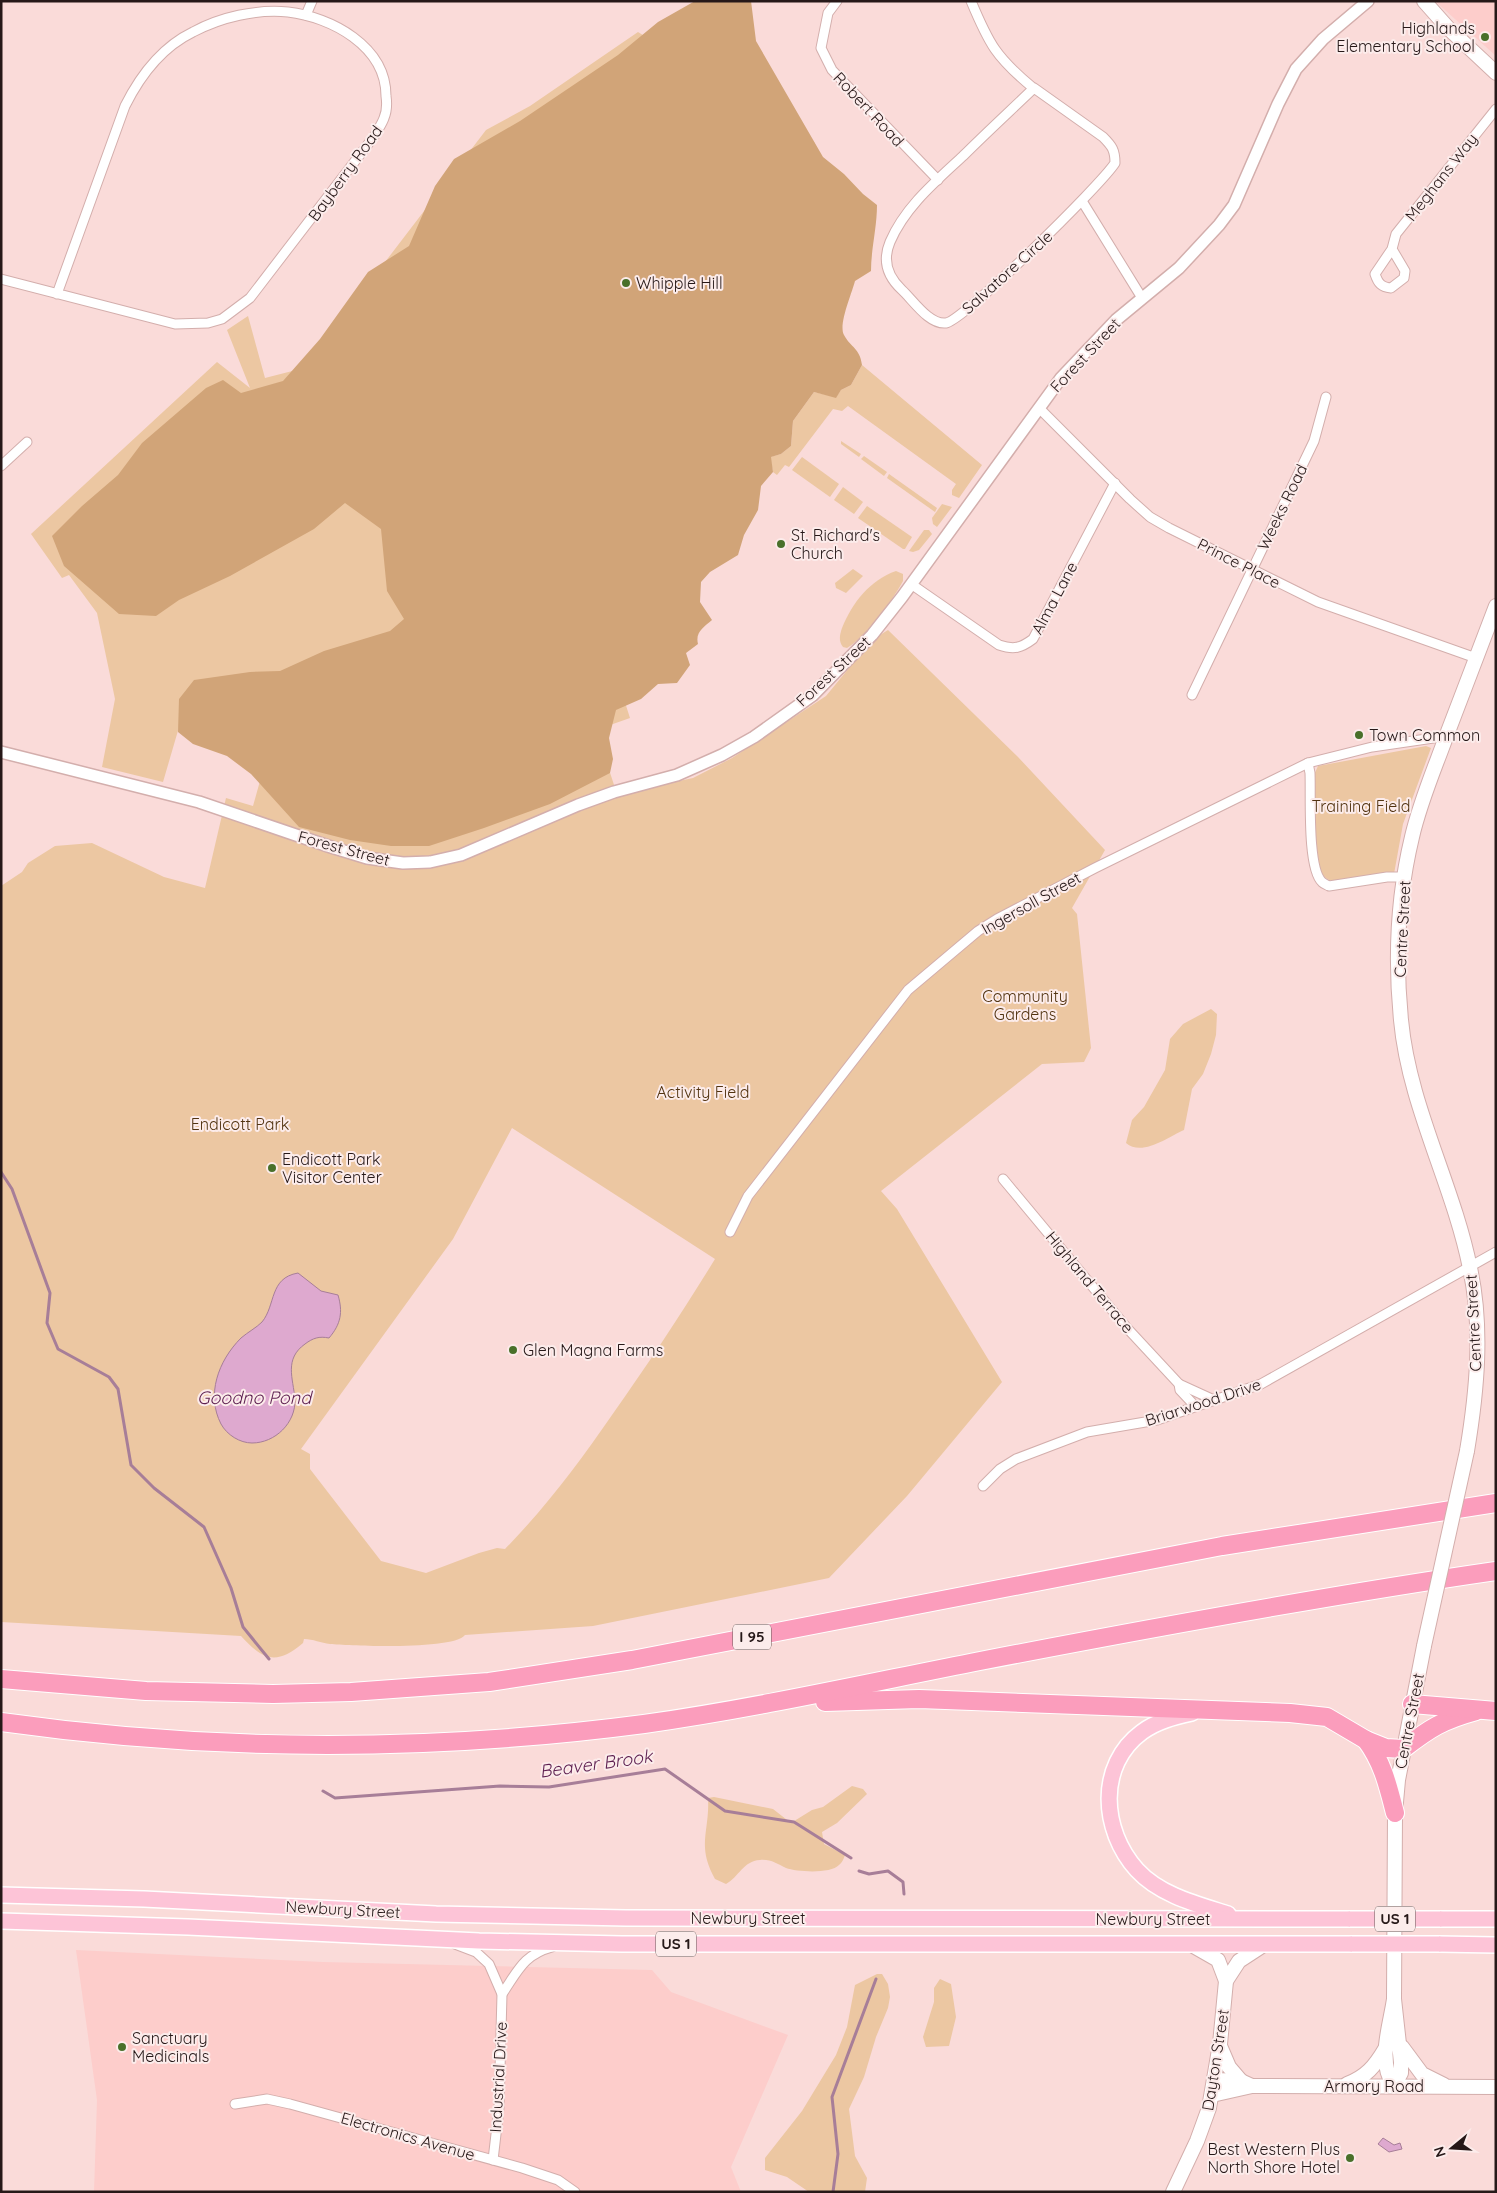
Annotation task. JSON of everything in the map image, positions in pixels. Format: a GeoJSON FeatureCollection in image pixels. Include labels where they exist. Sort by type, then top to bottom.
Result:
{"type":"FeatureCollection","features":[{"type":"Feature","properties":{"kind":"highway","name":"I 95"},"geometry":{"type":"LineString","coordinates":[[1,1679],[146,1692],[273,1694],[351,1692],[488,1682],[632,1660],[1222,1546],[1496,1503]]}},
{"type":"Feature","properties":{"kind":"highway"},"geometry":{"type":"LineString","coordinates":[[1,1722],[174,1740],[379,1745],[530,1736],[613,1727],[752,1706],[1183,1622],[1330,1596],[1496,1572]]}},
{"type":"Feature","properties":{"kind":"highway"},"geometry":{"type":"LineString","coordinates":[[752,1706],[910,1699],[1312,1714],[1340,1723],[1366,1740],[1386,1748],[1403,1749],[1430,1728],[1449,1719],[1476,1711]]}},
{"type":"Feature","properties":{"kind":"highway"},"geometry":{"type":"LineString","coordinates":[[1412,1704],[1476,1711],[1496,1711]]}},
{"type":"Feature","properties":{"kind":"highway"},"geometry":{"type":"LineString","coordinates":[[1366,1740],[1378,1757],[1384,1771],[1395,1813]]}},
{"type":"Feature","properties":{"kind":"main road"},"geometry":{"type":"LineString","coordinates":[[1424,1],[1448,28],[1496,73]]}},
{"type":"Feature","properties":{"kind":"main road","name":"Centre Street"},"geometry":{"type":"LineString","coordinates":[[1394,2086],[1400,2073],[1401,2046],[1395,2020],[1394,1999],[1395,1813],[1403,1749],[1467,1451],[1476,1392],[1477,1366],[1474,1292],[1470,1267],[1414,1089],[1401,1021],[1398,961],[1405,877],[1419,812],[1496,606]]}},
{"type":"Feature","properties":{"kind":"main road"},"geometry":{"type":"LineString","coordinates":[[1205,1710],[1170,1718],[1155,1724],[1131,1742],[1118,1758],[1113,1771],[1108,1804],[1116,1838],[1127,1857],[1147,1879],[1161,1889],[1189,1902],[1241,1919]]}},
{"type":"Feature","properties":{"kind":"main road","name":"Newbury Street"},"geometry":{"type":"LineString","coordinates":[[1,1895],[144,1899],[436,1914],[616,1918],[1496,1919]]}},
{"type":"Feature","properties":{"kind":"main road","name":"Newbury Street"},"geometry":{"type":"LineString","coordinates":[[1,1921],[179,1927],[443,1940],[566,1943],[1496,1945]]}},
{"type":"Feature","properties":{"kind":"main road"},"geometry":{"type":"LineString","coordinates":[[1190,1944],[1218,1960],[1226,1981]]}},
{"type":"Feature","properties":{"kind":"main road","name":"Dayton Street"},"geometry":{"type":"LineString","coordinates":[[1173,2192],[1197,2141],[1212,2095],[1220,2044],[1226,1981],[1239,1961],[1265,1944]]}},
{"type":"Feature","properties":{"kind":"main road","name":"Centre Street"},"geometry":{"type":"LineString","coordinates":[[1394,1999],[1385,2048],[1387,2073],[1394,2086]]}},
{"type":"Feature","properties":{"kind":"main road"},"geometry":{"type":"LineString","coordinates":[[1220,2044],[1229,2068],[1246,2083]]}},
{"type":"Feature","properties":{"kind":"main road"},"geometry":{"type":"LineString","coordinates":[[1401,2046],[1422,2074],[1449,2087]]}},
{"type":"Feature","properties":{"kind":"main road"},"geometry":{"type":"LineString","coordinates":[[1342,2086],[1366,2075],[1376,2065],[1385,2048]]}},
{"type":"Feature","properties":{"kind":"main road","name":"Armory Road"},"geometry":{"type":"LineString","coordinates":[[1215,2080],[1246,2083],[1342,2086],[1496,2087]]}},
{"type":"Feature","properties":{"kind":"main road","name":"Armory Road"},"geometry":{"type":"LineString","coordinates":[[1212,2095],[1246,2083]]}},
{"type":"Feature","properties":{"kind":"street"},"geometry":{"type":"LineString","coordinates":[[306,15],[312,1]]}},
{"type":"Feature","properties":{"kind":"street","name":"Robert Road"},"geometry":{"type":"LineString","coordinates":[[837,1],[828,13],[821,48],[832,70],[938,180]]}},
{"type":"Feature","properties":{"kind":"street"},"geometry":{"type":"LineString","coordinates":[[972,1],[988,41],[999,57],[1034,88]]}},
{"type":"Feature","properties":{"kind":"street","name":"Forest Street"},"geometry":{"type":"LineString","coordinates":[[1,752],[199,802],[367,858],[396,863],[430,862],[461,855],[614,792],[691,770],[754,737],[816,692],[872,635],[1039,408],[1086,349],[1116,320],[1179,268],[1224,219],[1234,205],[1246,181],[1278,104],[1296,69],[1323,39],[1368,1]]}},
{"type":"Feature","properties":{"kind":"street","name":"Bayberry Road"},"geometry":{"type":"LineString","coordinates":[[1,279],[57,294],[175,324],[196,324],[222,319],[250,298],[352,168],[385,117],[386,88],[382,72],[375,60],[353,36],[306,15],[262,12],[243,14],[192,32],[155,60],[135,87],[125,106],[57,294]]}},
{"type":"Feature","properties":{"kind":"street","name":"Salvatore Circle"},"geometry":{"type":"LineString","coordinates":[[1034,88],[1112,145],[1116,155],[1115,163],[1082,200],[973,304],[954,320],[940,323],[932,320],[895,284],[890,276],[887,264],[888,250],[902,220],[938,180],[1034,88]]}},
{"type":"Feature","properties":{"kind":"street","name":"Meghans Way"},"geometry":{"type":"LineString","coordinates":[[1392,249],[1396,234],[1496,109]]}},
{"type":"Feature","properties":{"kind":"street"},"geometry":{"type":"LineString","coordinates":[[1082,200],[1142,298]]}},
{"type":"Feature","properties":{"kind":"street","name":"Weeks Road"},"geometry":{"type":"LineString","coordinates":[[1192,695],[1314,441],[1326,396]]}},
{"type":"Feature","properties":{"kind":"street","name":"Prince Place"},"geometry":{"type":"LineString","coordinates":[[1039,408],[1150,517],[1333,608],[1476,658]]}},
{"type":"Feature","properties":{"kind":"street"},"geometry":{"type":"LineString","coordinates":[[1,466],[27,442]]}},
{"type":"Feature","properties":{"kind":"street","name":"Alma Lane"},"geometry":{"type":"LineString","coordinates":[[911,584],[999,646],[1010,649],[1017,648],[1033,639],[1115,483]]}},
{"type":"Feature","properties":{"kind":"street","name":"Ingersoll Street"},"geometry":{"type":"LineString","coordinates":[[730,1232],[748,1196],[908,990],[978,931],[997,919],[1095,868],[1308,764],[1372,747],[1447,736]]}},
{"type":"Feature","properties":{"kind":"street"},"geometry":{"type":"LineString","coordinates":[[1308,764],[1310,773],[1312,854],[1316,870],[1322,882],[1329,886],[1387,877],[1405,877]]}},
{"type":"Feature","properties":{"kind":"street","name":"Highland Terrace"},"geometry":{"type":"LineString","coordinates":[[1003,1179],[1127,1328],[1179,1384],[1214,1400]]}},
{"type":"Feature","properties":{"kind":"street","name":"Briarwood Drive"},"geometry":{"type":"LineString","coordinates":[[984,1486],[1000,1469],[1016,1459],[1087,1432],[1157,1420],[1261,1384],[1496,1252]]}},
{"type":"Feature","properties":{"kind":"street","name":"Highland Terrace"},"geometry":{"type":"LineString","coordinates":[[1179,1384],[1180,1390],[1195,1406]]}},
{"type":"Feature","properties":{"kind":"street","name":"Industrial Drive"},"geometry":{"type":"LineString","coordinates":[[443,1940],[476,1952],[484,1959],[494,1972],[502,1994],[499,2108],[493,2160]]}},
{"type":"Feature","properties":{"kind":"street"},"geometry":{"type":"LineString","coordinates":[[502,1994],[522,1963],[532,1954],[566,1943]]}},
{"type":"Feature","properties":{"kind":"street","name":"Electronics Avenue"},"geometry":{"type":"LineString","coordinates":[[236,2104],[245,2101],[267,2100],[290,2104],[493,2160],[558,2180],[576,2192]]}},
{"type":"Feature","properties":{"kind":"shaded area"},"geometry":{"type":"Polygon","coordinates":[[[695,1],[751,1],[756,41],[823,157],[877,205],[871,271],[855,281],[843,324],[844,335],[857,351],[862,365],[851,385],[841,390],[836,398],[814,392],[793,421],[791,446],[781,454],[771,457],[773,472],[761,486],[758,510],[744,535],[738,555],[710,572],[701,582],[700,602],[712,620],[699,633],[698,644],[686,653],[690,665],[677,683],[658,684],[641,699],[616,710],[609,738],[613,759],[610,773],[550,804],[429,846],[391,846],[350,840],[299,827],[251,774],[227,756],[193,744],[178,732],[179,699],[194,680],[250,672],[280,671],[324,651],[390,631],[404,619],[387,591],[381,529],[345,503],[314,529],[230,576],[179,600],[156,616],[119,614],[64,566],[52,536],[82,506],[118,475],[142,443],[206,388],[223,380],[241,393],[283,381],[320,339],[368,272],[409,246],[435,186],[454,159],[520,121],[618,55],[658,22],[695,1]]]}},
{"type":"Feature","properties":{"kind":"shaded area","name":"Highlands Elementary School"},"geometry":{"type":"Polygon","coordinates":[[[1435,1],[1496,1],[1496,56],[1455,19],[1435,1]]]}},
{"type":"Feature","properties":{"kind":"shaded area"},"geometry":{"type":"Polygon","coordinates":[[[76,1950],[323,1962],[652,1970],[671,1992],[788,2035],[731,2167],[741,2192],[94,2192],[97,2100],[76,1950]]]}},
{"type":"Feature","properties":{"kind":"green space","name":"Endicott Park"},"geometry":{"type":"Polygon","coordinates":[[[638,32],[815,143],[613,665],[630,718],[596,730],[617,794],[693,778],[732,758],[826,696],[872,640],[888,630],[1018,757],[1105,850],[1072,908],[1077,914],[1091,1048],[1084,1062],[1042,1064],[881,1191],[897,1209],[1002,1382],[907,1496],[829,1578],[593,1626],[465,1635],[457,1640],[442,1643],[402,1646],[342,1645],[304,1639],[303,1643],[293,1650],[277,1657],[263,1655],[241,1636],[1,1622],[1,886],[22,872],[28,863],[55,846],[92,843],[164,877],[205,888],[226,798],[253,806],[272,738],[182,717],[163,782],[102,767],[115,699],[97,613],[69,575],[62,578],[31,534],[217,362],[250,388],[227,330],[248,316],[265,378],[304,368],[486,130],[530,106],[638,32]],[[512,1128],[453,1239],[301,1449],[310,1454],[310,1469],[381,1561],[426,1573],[479,1553],[497,1548],[505,1549],[548,1501],[587,1450],[652,1357],[715,1259],[512,1128]]]}},
{"type":"Feature","properties":{"kind":"green space"},"geometry":{"type":"Polygon","coordinates":[[[862,365],[982,465],[959,498],[952,495],[952,490],[956,484],[848,406],[842,411],[833,409],[789,467],[785,465],[777,475],[773,472],[770,457],[781,454],[791,446],[793,421],[814,392],[836,397],[841,390],[851,385],[862,365]]]}},
{"type":"Feature","properties":{"kind":"green space"},"geometry":{"type":"Polygon","coordinates":[[[841,441],[861,454],[859,457],[841,444],[841,441]]]}},
{"type":"Feature","properties":{"kind":"green space"},"geometry":{"type":"Polygon","coordinates":[[[864,456],[887,472],[884,476],[861,459],[864,456]]]}},
{"type":"Feature","properties":{"kind":"green space"},"geometry":{"type":"Polygon","coordinates":[[[802,457],[839,484],[830,497],[792,470],[802,457]]]}},
{"type":"Feature","properties":{"kind":"green space"},"geometry":{"type":"Polygon","coordinates":[[[889,474],[937,508],[935,512],[887,478],[889,474]]]}},
{"type":"Feature","properties":{"kind":"green space"},"geometry":{"type":"Polygon","coordinates":[[[843,487],[863,502],[854,514],[834,500],[843,487]]]}},
{"type":"Feature","properties":{"kind":"green space"},"geometry":{"type":"Polygon","coordinates":[[[942,504],[952,507],[937,527],[933,524],[932,518],[942,504]]]}},
{"type":"Feature","properties":{"kind":"green space"},"geometry":{"type":"Polygon","coordinates":[[[867,506],[912,537],[905,549],[858,518],[867,506]]]}},
{"type":"Feature","properties":{"kind":"green space"},"geometry":{"type":"Polygon","coordinates":[[[924,530],[929,530],[932,534],[919,550],[909,551],[924,530]]]}},
{"type":"Feature","properties":{"kind":"green space"},"geometry":{"type":"Polygon","coordinates":[[[853,569],[863,576],[846,593],[836,588],[835,583],[853,569]]]}},
{"type":"Feature","properties":{"kind":"green space"},"geometry":{"type":"Polygon","coordinates":[[[896,571],[903,574],[903,581],[892,598],[863,635],[847,648],[843,647],[840,640],[841,630],[857,601],[870,586],[896,571]]]}},
{"type":"Feature","properties":{"kind":"green space","name":"Training Field"},"geometry":{"type":"Polygon","coordinates":[[[1426,746],[1431,748],[1403,824],[1394,874],[1352,881],[1329,880],[1323,874],[1318,864],[1315,849],[1313,777],[1318,766],[1426,746]]]}},
{"type":"Feature","properties":{"kind":"green space"},"geometry":{"type":"Polygon","coordinates":[[[1211,1009],[1217,1014],[1216,1035],[1203,1074],[1192,1089],[1184,1130],[1147,1147],[1132,1147],[1126,1143],[1132,1120],[1144,1107],[1165,1070],[1170,1039],[1183,1024],[1211,1009]]]}},
{"type":"Feature","properties":{"kind":"green space"},"geometry":{"type":"Polygon","coordinates":[[[852,1786],[863,1789],[867,1794],[837,1823],[822,1832],[824,1844],[845,1855],[841,1863],[835,1868],[822,1871],[798,1870],[786,1868],[771,1861],[760,1860],[749,1863],[726,1884],[715,1879],[709,1867],[705,1847],[708,1798],[714,1797],[773,1809],[791,1823],[812,1810],[823,1807],[852,1786]]]}},
{"type":"Feature","properties":{"kind":"green space"},"geometry":{"type":"Polygon","coordinates":[[[877,1974],[882,1974],[888,1984],[890,1997],[888,2008],[876,2037],[864,2077],[849,2109],[855,2156],[867,2178],[865,2192],[809,2192],[787,2177],[765,2170],[765,2158],[802,2111],[836,2055],[847,2027],[855,1985],[877,1974]]]}},
{"type":"Feature","properties":{"kind":"green space"},"geometry":{"type":"Polygon","coordinates":[[[940,1979],[951,1984],[956,2017],[949,2046],[926,2047],[923,2037],[934,2002],[934,1988],[940,1979]]]}},
{"type":"Feature","properties":{"kind":"water","name":"Goodno Pond"},"geometry":{"type":"Polygon","coordinates":[[[298,1273],[321,1291],[338,1295],[341,1312],[340,1318],[329,1338],[319,1337],[311,1340],[298,1350],[294,1356],[291,1369],[295,1399],[292,1416],[288,1423],[269,1440],[252,1443],[243,1442],[230,1435],[221,1424],[215,1402],[217,1379],[226,1357],[233,1347],[241,1338],[262,1322],[274,1293],[282,1280],[298,1273]]]}},
{"type":"Feature","properties":{"kind":"water"},"geometry":{"type":"Polygon","coordinates":[[[1383,2138],[1394,2145],[1400,2143],[1402,2149],[1389,2152],[1378,2144],[1383,2138]]]}},
{"type":"Feature","properties":{"kind":"waterway","name":"Beaver Brook"},"geometry":{"type":"LineString","coordinates":[[1,1172],[12,1189],[50,1293],[47,1323],[58,1349],[109,1377],[118,1389],[131,1465],[154,1488],[204,1527],[231,1588],[243,1627],[269,1659]]}},
{"type":"Feature","properties":{"kind":"waterway","name":"Beaver Brook"},"geometry":{"type":"LineString","coordinates":[[323,1791],[335,1798],[500,1786],[549,1787],[665,1769],[725,1811],[794,1822],[851,1858]]}},
{"type":"Feature","properties":{"kind":"waterway","name":"Beaver Brook"},"geometry":{"type":"LineString","coordinates":[[859,1871],[869,1874],[888,1871],[903,1882],[904,1894]]}},
{"type":"Feature","properties":{"kind":"waterway","name":"Beaver Brook"},"geometry":{"type":"LineString","coordinates":[[833,2192],[838,2154],[832,2097],[876,1979]]}},
{"type":"Feature","properties":{"kind":"place","name":"Highlands Elementary School"},"geometry":{"type":"Point","coordinates":[1485,37]}},
{"type":"Feature","properties":{"kind":"place","name":"Whipple Hill"},"geometry":{"type":"Point","coordinates":[626,283]}},
{"type":"Feature","properties":{"kind":"place","name":"St. Richard's Church"},"geometry":{"type":"Point","coordinates":[781,544]}},
{"type":"Feature","properties":{"kind":"place","name":"Town Common"},"geometry":{"type":"Point","coordinates":[1359,735]}},
{"type":"Feature","properties":{"kind":"place","name":"Endicott Park Visitor Center"},"geometry":{"type":"Point","coordinates":[272,1168]}},
{"type":"Feature","properties":{"kind":"place","name":"Glen Magna Farms"},"geometry":{"type":"Point","coordinates":[513,1350]}},
{"type":"Feature","properties":{"kind":"place","name":"Sanctuary Medicinals"},"geometry":{"type":"Point","coordinates":[122,2047]}},
{"type":"Feature","properties":{"kind":"place","name":"Best Western Plus North Shore Hotel"},"geometry":{"type":"Point","coordinates":[1350,2158]}},
{"type":"Feature","properties":{"kind":"park label","name":"Community Gardens"},"geometry":{"type":"Point","coordinates":[1025,1005]}},
{"type":"Feature","properties":{"kind":"park label","name":"Activity Field"},"geometry":{"type":"Point","coordinates":[703,1092]}}]}
